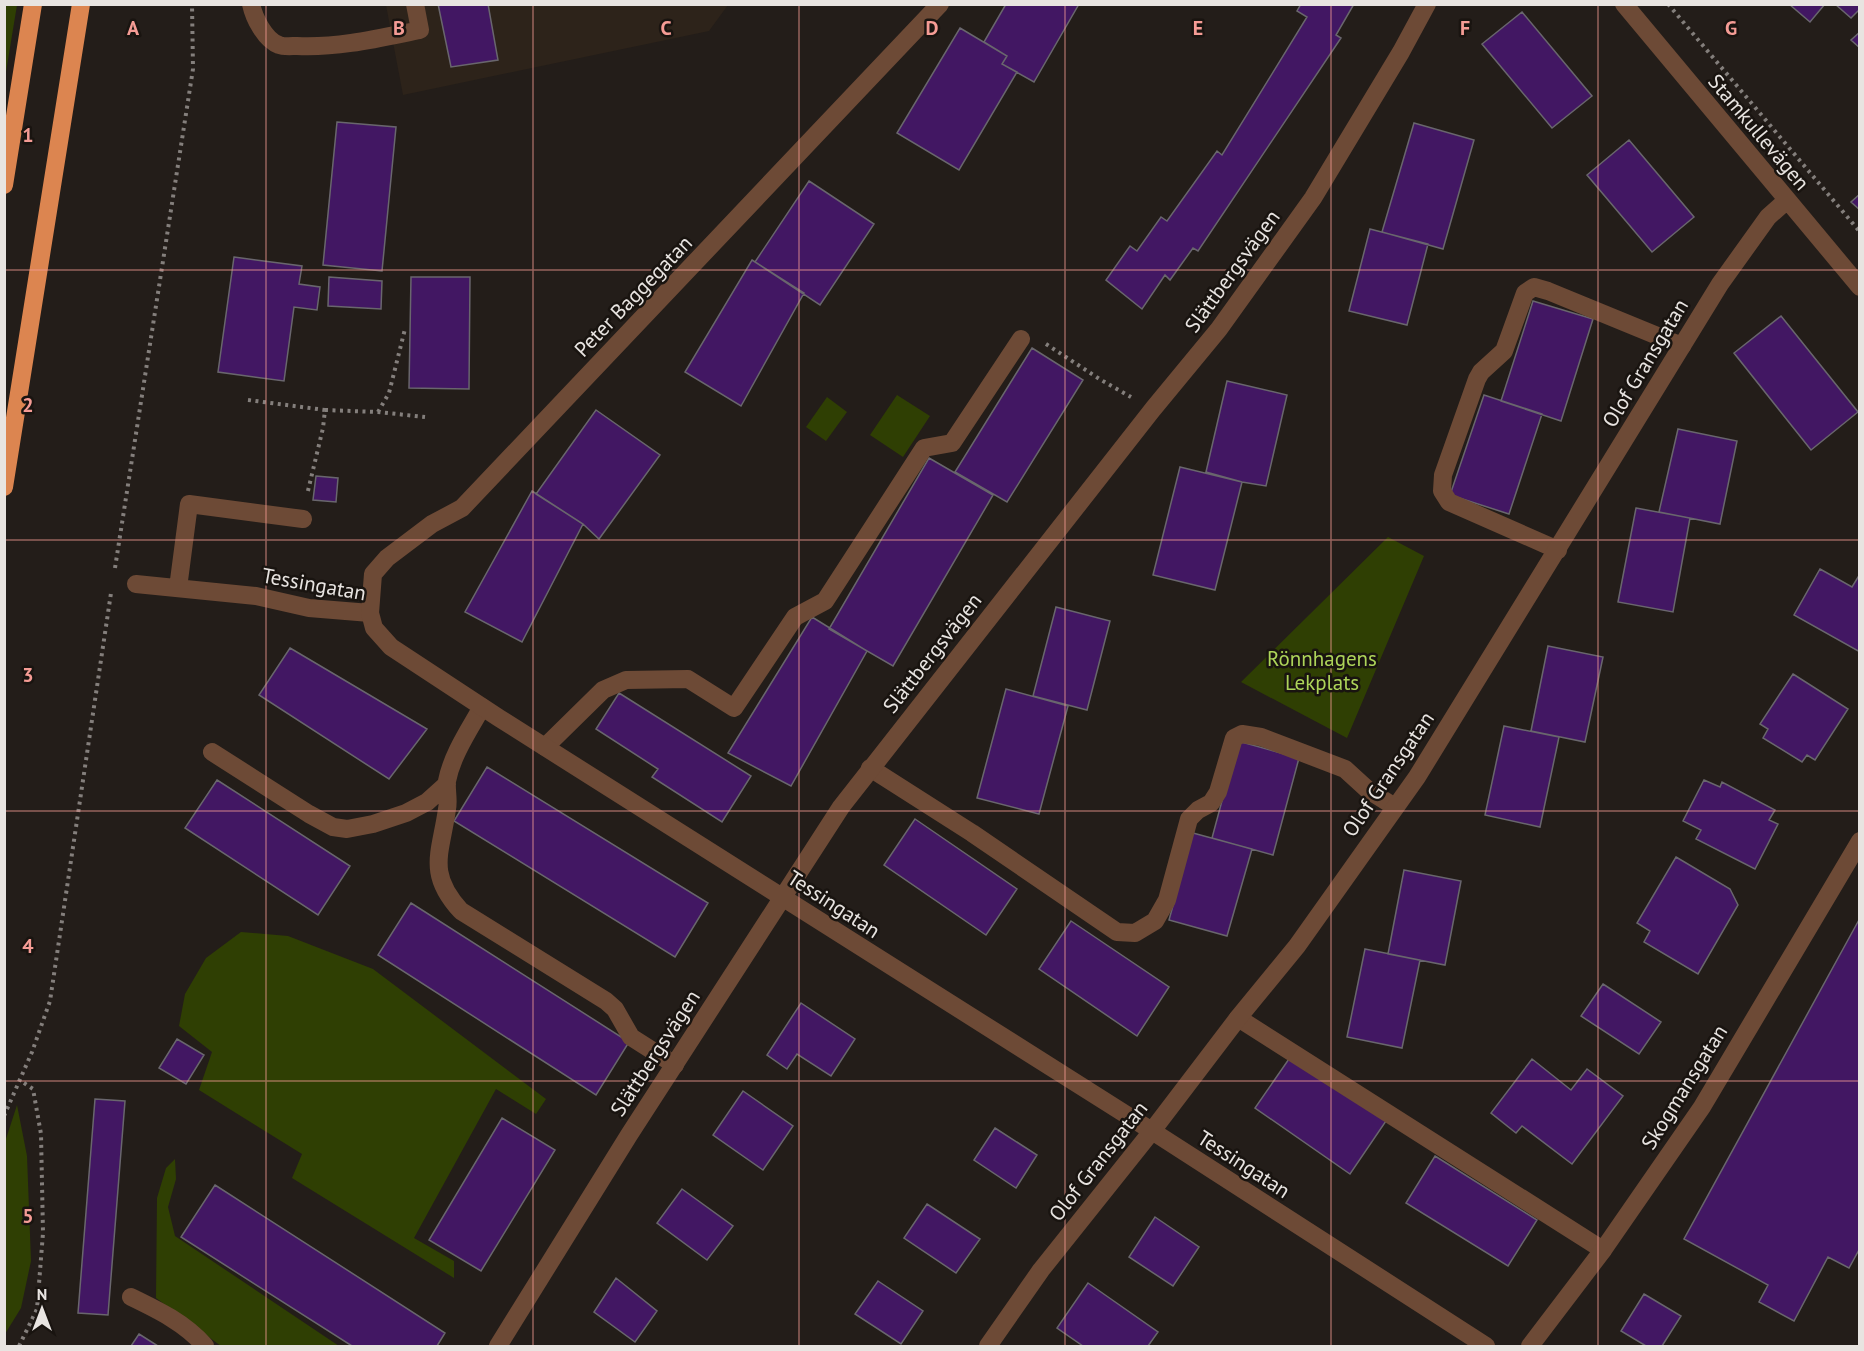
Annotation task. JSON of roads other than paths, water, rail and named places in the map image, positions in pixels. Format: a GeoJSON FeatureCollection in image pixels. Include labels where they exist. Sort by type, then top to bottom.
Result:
{"type":"FeatureCollection","features":[{"type":"Feature","properties":{"kind":"highway"},"geometry":{"type":"LineString","coordinates":[[4,184],[33,4]]}},
{"type":"Feature","properties":{"kind":"highway"},"geometry":{"type":"LineString","coordinates":[[4,487],[81,4]]}},
{"type":"Feature","properties":{"kind":"street"},"geometry":{"type":"LineString","coordinates":[[251,4],[253,14],[267,36],[279,45],[309,46],[352,43],[420,30],[415,4]]}},
{"type":"Feature","properties":{"kind":"street","name":"Peter Baggegatan"},"geometry":{"type":"LineString","coordinates":[[370,613],[373,574],[387,558],[432,524],[462,508],[940,4]]}},
{"type":"Feature","properties":{"kind":"street","name":"Slättbergsvägen"},"geometry":{"type":"LineString","coordinates":[[498,1347],[841,807],[1219,329],[1313,198],[1401,52],[1427,4]]}},
{"type":"Feature","properties":{"kind":"street","name":"Stamkullevägen"},"geometry":{"type":"LineString","coordinates":[[1624,4],[1860,287]]}},
{"type":"Feature","properties":{"kind":"street","name":"Olof Gransgatan"},"geometry":{"type":"LineString","coordinates":[[988,1347],[1041,1270],[1297,946],[1417,777],[1720,284],[1768,217],[1786,201]]}},
{"type":"Feature","properties":{"kind":"street"},"geometry":{"type":"LineString","coordinates":[[1558,550],[1449,502],[1442,491],[1443,475],[1478,379],[1481,372],[1504,351],[1525,293],[1534,287],[1548,291],[1682,346]]}},
{"type":"Feature","properties":{"kind":"street"},"geometry":{"type":"LineString","coordinates":[[545,747],[603,690],[626,680],[688,679],[734,708],[795,617],[825,601],[924,448],[952,443],[1021,339]]}},
{"type":"Feature","properties":{"kind":"street"},"geometry":{"type":"LineString","coordinates":[[178,588],[189,504],[303,519]]}},
{"type":"Feature","properties":{"kind":"street","name":"Tessingatan"},"geometry":{"type":"LineString","coordinates":[[136,584],[256,596],[309,608],[370,613],[374,628],[391,647],[482,707],[1152,1131],[1486,1347]]}},
{"type":"Feature","properties":{"kind":"street"},"geometry":{"type":"LineString","coordinates":[[482,707],[451,766],[447,784],[448,806],[437,859],[442,883],[448,897],[461,911],[606,1001],[615,1009],[630,1037],[675,1065]]}},
{"type":"Feature","properties":{"kind":"street"},"geometry":{"type":"LineString","coordinates":[[870,768],[972,833],[1117,932],[1135,933],[1155,921],[1167,900],[1189,819],[1198,810],[1211,803],[1218,792],[1234,738],[1242,734],[1262,737],[1345,769],[1368,790],[1395,807]]}},
{"type":"Feature","properties":{"kind":"street"},"geometry":{"type":"LineString","coordinates":[[212,752],[309,814],[333,827],[347,829],[373,824],[406,813],[427,802],[447,784]]}},
{"type":"Feature","properties":{"kind":"street","name":"Skogmansgatan"},"geometry":{"type":"LineString","coordinates":[[1530,1347],[1603,1251],[1702,1107],[1860,841]]}},
{"type":"Feature","properties":{"kind":"street"},"geometry":{"type":"LineString","coordinates":[[1238,1018],[1603,1251]]}},
{"type":"Feature","properties":{"kind":"street"},"geometry":{"type":"LineString","coordinates":[[130,1298],[163,1312],[205,1347]]}},
{"type":"Feature","properties":{"kind":"park label","name":"Rönnhagens Lekplats"},"geometry":{"type":"Point","coordinates":[1322,670]}}]}
